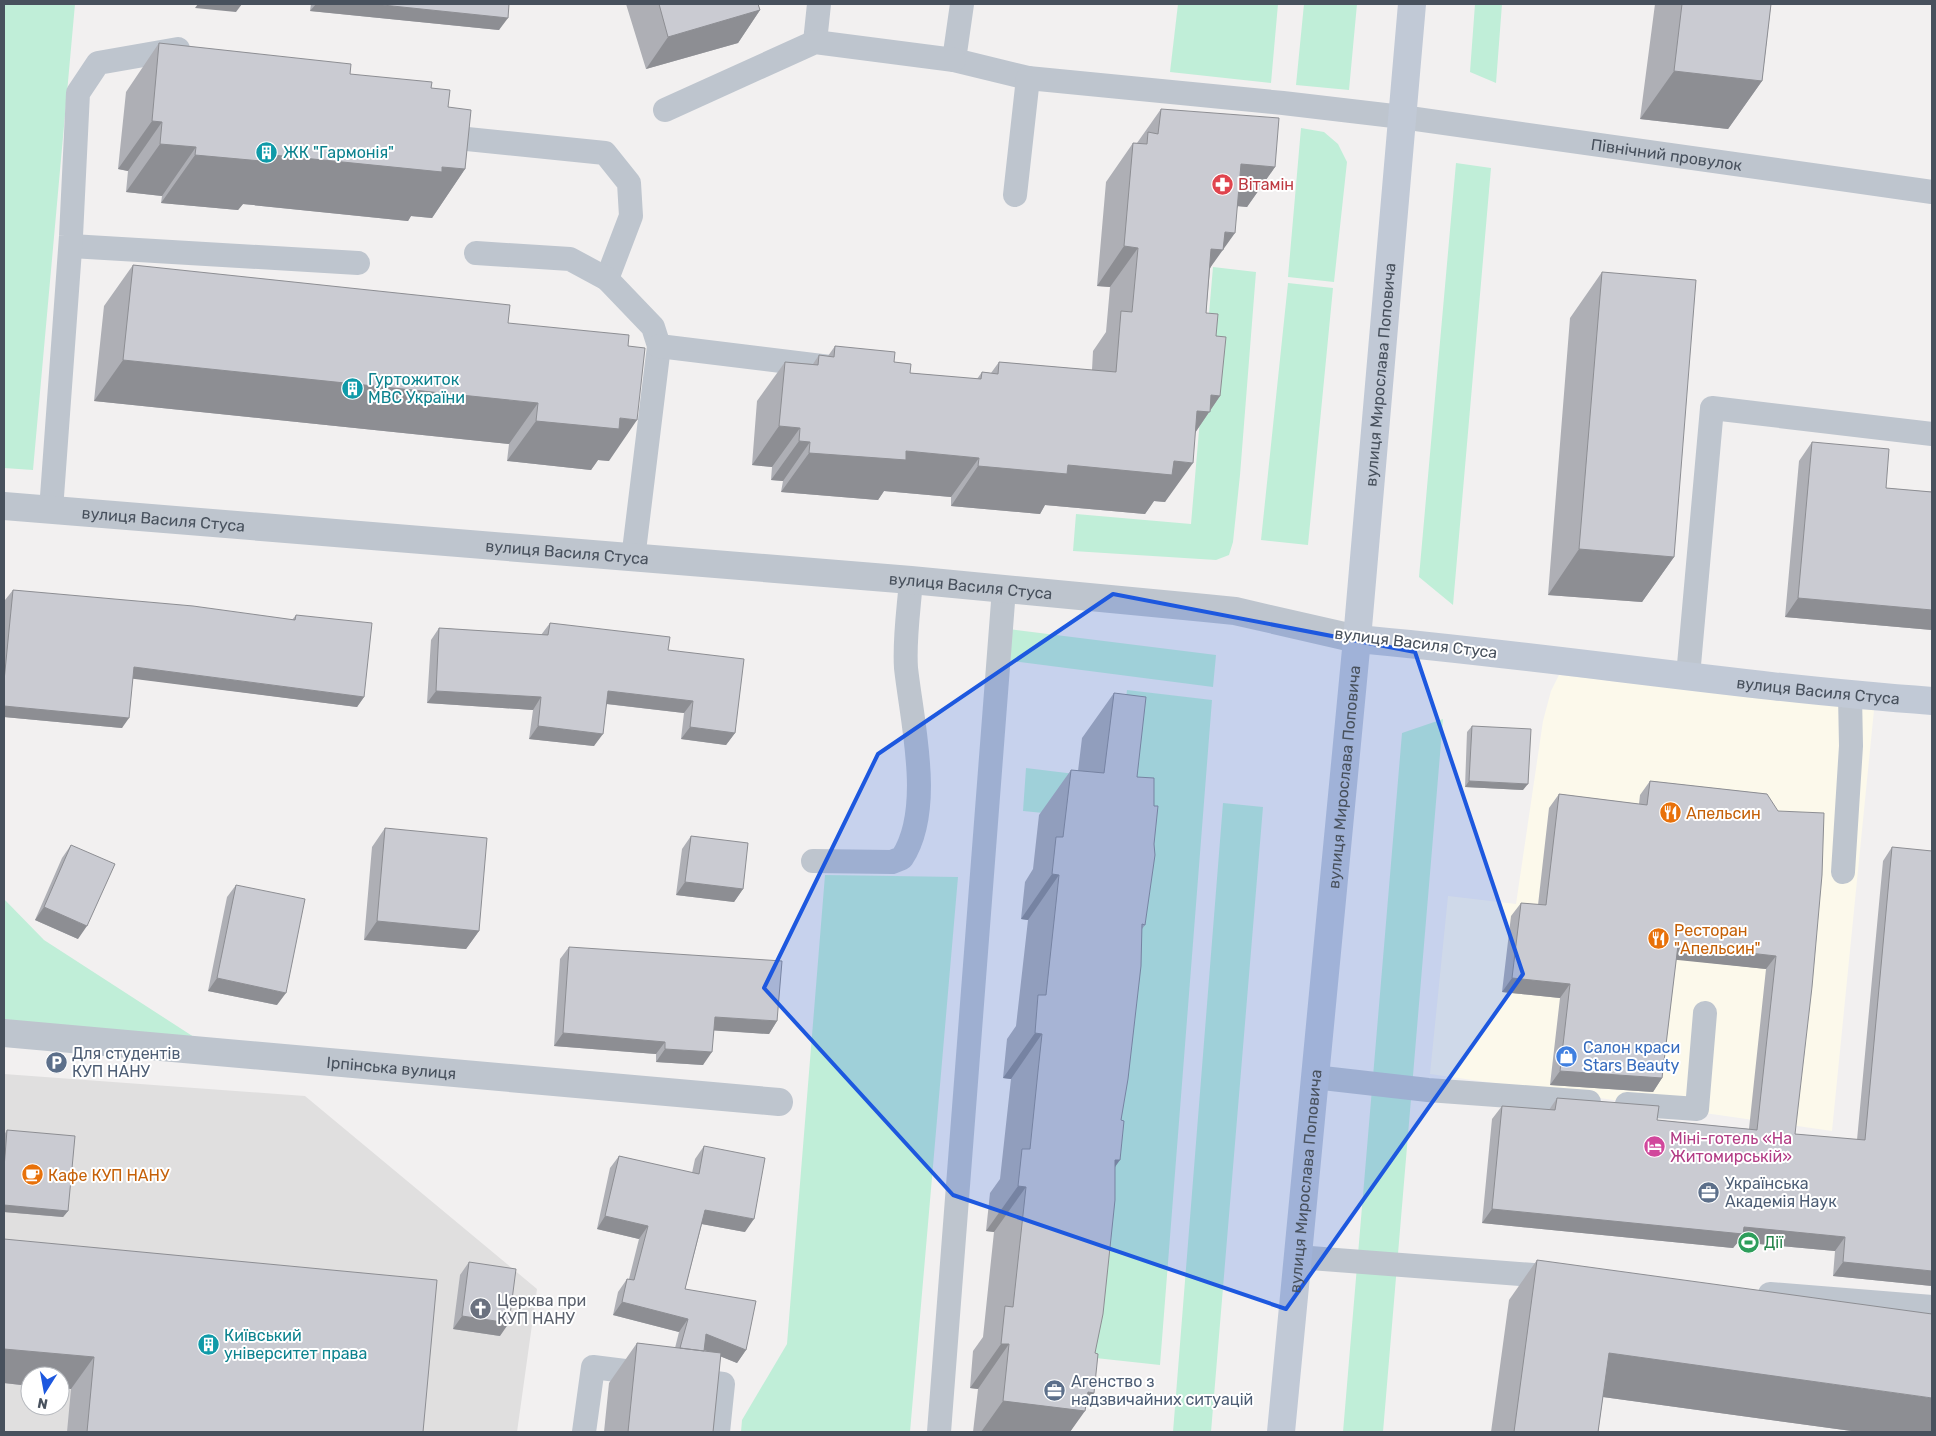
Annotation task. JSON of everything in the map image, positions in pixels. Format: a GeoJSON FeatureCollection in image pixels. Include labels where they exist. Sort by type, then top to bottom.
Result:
{"type":"FeatureCollection","features":[{"type":"Feature","properties":{"kind":"street","name":"вулиця Мирослава Поповича"},"geometry":{"type":"LineString","coordinates":[[1281,1432],[1356,639],[1412,4]]}},
{"type":"Feature","properties":{"kind":"street","name":"вулиця Василя Стуса"},"geometry":{"type":"LineString","coordinates":[[4,506],[632,559],[911,580],[1235,612],[1356,639],[1457,648],[1850,695],[1932,702]]}},
{"type":"Feature","properties":{"kind":"street","name":"Ірпінська вулиця"},"geometry":{"type":"LineString","coordinates":[[4,1033],[779,1102]]}},
{"type":"Feature","properties":{"kind":"lane"},"geometry":{"type":"LineString","coordinates":[[665,110],[815,42],[819,4]]}},
{"type":"Feature","properties":{"kind":"lane"},"geometry":{"type":"LineString","coordinates":[[954,60],[962,4]]}},
{"type":"Feature","properties":{"kind":"lane","name":"Північний провулок"},"geometry":{"type":"LineString","coordinates":[[815,42],[954,60],[1028,78],[1283,103],[1402,117],[1472,129],[1932,192]]}},
{"type":"Feature","properties":{"kind":"lane"},"geometry":{"type":"LineString","coordinates":[[51,510],[71,246],[78,93],[98,63],[178,49]]}},
{"type":"Feature","properties":{"kind":"lane"},"geometry":{"type":"LineString","coordinates":[[1015,195],[1028,78]]}},
{"type":"Feature","properties":{"kind":"lane"},"geometry":{"type":"LineString","coordinates":[[468,139],[605,153],[629,183],[631,216],[607,279]]}},
{"type":"Feature","properties":{"kind":"lane"},"geometry":{"type":"LineString","coordinates":[[71,246],[358,263]]}},
{"type":"Feature","properties":{"kind":"lane"},"geometry":{"type":"LineString","coordinates":[[476,253],[570,259],[607,279],[652,327],[658,346],[632,559]]}},
{"type":"Feature","properties":{"kind":"lane"},"geometry":{"type":"LineString","coordinates":[[658,346],[861,370]]}},
{"type":"Feature","properties":{"kind":"lane"},"geometry":{"type":"LineString","coordinates":[[1688,676],[1712,408],[1932,434]]}},
{"type":"Feature","properties":{"kind":"lane"},"geometry":{"type":"LineString","coordinates":[[814,861],[892,862],[902,858],[913,836],[918,799],[915,734],[906,666],[911,580]]}},
{"type":"Feature","properties":{"kind":"lane"},"geometry":{"type":"LineString","coordinates":[[939,1432],[1004,589]]}},
{"type":"Feature","properties":{"kind":"lane"},"geometry":{"type":"LineString","coordinates":[[1843,872],[1851,746],[1850,695]]}},
{"type":"Feature","properties":{"kind":"lane"},"geometry":{"type":"LineString","coordinates":[[1314,1077],[1428,1090],[1697,1109],[1705,1013]]}},
{"type":"Feature","properties":{"kind":"lane"},"geometry":{"type":"LineString","coordinates":[[1297,1257],[1582,1279]]}},
{"type":"Feature","properties":{"kind":"lane"},"geometry":{"type":"LineString","coordinates":[[1752,1292],[1932,1307]]}},
{"type":"Feature","properties":{"kind":"lane"},"geometry":{"type":"LineString","coordinates":[[584,1432],[593,1367],[723,1384],[718,1432]]}},
{"type":"Feature","properties":{"kind":"highlighted area"},"geometry":{"type":"Polygon","coordinates":[[[1113,594],[1415,652],[1523,974],[1286,1309],[953,1195],[764,988],[878,754],[1113,594]]]}},
{"type":"Feature","properties":{"kind":"shaded area"},"geometry":{"type":"Polygon","coordinates":[[[1559,675],[1874,710],[1832,1131],[1430,1074],[1448,896],[1516,904],[1543,721],[1551,691],[1559,675]]]}},
{"type":"Feature","properties":{"kind":"shaded area"},"geometry":{"type":"Polygon","coordinates":[[[4,1074],[305,1096],[537,1289],[517,1432],[4,1432],[4,1074]]]}},
{"type":"Feature","properties":{"kind":"green space"},"geometry":{"type":"Polygon","coordinates":[[[4,4],[75,4],[33,470],[4,468],[4,4]]]}},
{"type":"Feature","properties":{"kind":"green space"},"geometry":{"type":"Polygon","coordinates":[[[1178,4],[1278,4],[1271,83],[1170,72],[1178,4]]]}},
{"type":"Feature","properties":{"kind":"green space"},"geometry":{"type":"Polygon","coordinates":[[[1304,4],[1357,4],[1349,90],[1296,85],[1304,4]]]}},
{"type":"Feature","properties":{"kind":"green space"},"geometry":{"type":"Polygon","coordinates":[[[1475,4],[1502,4],[1496,83],[1470,72],[1475,4]]]}},
{"type":"Feature","properties":{"kind":"green space"},"geometry":{"type":"Polygon","coordinates":[[[1301,128],[1324,132],[1338,144],[1347,162],[1334,282],[1288,277],[1301,128]]]}},
{"type":"Feature","properties":{"kind":"green space"},"geometry":{"type":"Polygon","coordinates":[[[1456,163],[1491,168],[1453,605],[1419,577],[1456,163]]]}},
{"type":"Feature","properties":{"kind":"green space"},"geometry":{"type":"Polygon","coordinates":[[[1213,267],[1256,272],[1240,475],[1233,542],[1229,555],[1216,560],[1073,551],[1076,514],[1191,524],[1213,267]]]}},
{"type":"Feature","properties":{"kind":"green space"},"geometry":{"type":"Polygon","coordinates":[[[1288,283],[1333,288],[1308,545],[1261,540],[1288,283]]]}},
{"type":"Feature","properties":{"kind":"green space"},"geometry":{"type":"Polygon","coordinates":[[[1009,629],[1216,655],[1213,687],[1005,660],[1009,629]]]}},
{"type":"Feature","properties":{"kind":"green space"},"geometry":{"type":"Polygon","coordinates":[[[1127,690],[1212,700],[1160,1365],[1077,1356],[1135,822],[1023,811],[1026,768],[1116,779],[1127,690]]]}},
{"type":"Feature","properties":{"kind":"green space"},"geometry":{"type":"Polygon","coordinates":[[[1443,719],[1383,1432],[1343,1432],[1402,733],[1443,719]]]}},
{"type":"Feature","properties":{"kind":"green space"},"geometry":{"type":"Polygon","coordinates":[[[1223,803],[1263,807],[1211,1432],[1173,1432],[1223,803]]]}},
{"type":"Feature","properties":{"kind":"green space"},"geometry":{"type":"Polygon","coordinates":[[[825,875],[958,877],[910,1432],[741,1432],[742,1420],[787,1344],[825,875]]]}},
{"type":"Feature","properties":{"kind":"green space"},"geometry":{"type":"Polygon","coordinates":[[[4,899],[44,940],[214,1050],[4,1019],[4,899]]]}},
{"type":"Feature","properties":{"kind":"building"},"geometry":{"type":"Polygon","coordinates":[[[373,4],[509,4],[508,18],[373,4]]]}},
{"type":"Feature","properties":{"kind":"building"},"geometry":{"type":"Polygon","coordinates":[[[659,4],[758,4],[760,10],[668,37],[659,4]]]}},
{"type":"Feature","properties":{"kind":"building"},"geometry":{"type":"Polygon","coordinates":[[[1682,4],[1771,4],[1762,81],[1674,71],[1682,4]]]}},
{"type":"Feature","properties":{"kind":"building"},"geometry":{"type":"Polygon","coordinates":[[[159,43],[351,64],[350,74],[432,82],[431,88],[450,90],[448,107],[471,110],[465,169],[442,167],[442,172],[273,155],[272,162],[195,155],[196,147],[160,144],[162,122],[152,121],[159,43]]]}},
{"type":"Feature","properties":{"kind":"building"},"geometry":{"type":"Polygon","coordinates":[[[1161,109],[1279,118],[1275,167],[1241,164],[1235,233],[1225,232],[1223,250],[1211,249],[1206,313],[1218,314],[1216,336],[1226,337],[1220,396],[1211,395],[1210,412],[1197,411],[1193,463],[1174,461],[1172,475],[1068,465],[1067,474],[978,466],[979,458],[906,451],[906,460],[809,453],[810,442],[799,441],[800,428],[779,426],[785,362],[818,365],[819,355],[834,357],[835,346],[895,352],[894,362],[911,364],[910,373],[981,379],[982,372],[998,374],[999,362],[1116,372],[1121,311],[1132,312],[1138,248],[1124,246],[1133,143],[1147,144],[1148,132],[1158,134],[1161,109]]]}},
{"type":"Feature","properties":{"kind":"building"},"geometry":{"type":"Polygon","coordinates":[[[133,265],[510,305],[508,323],[629,335],[628,346],[645,348],[637,420],[620,418],[619,429],[536,421],[538,403],[123,360],[133,265]]]}},
{"type":"Feature","properties":{"kind":"building"},"geometry":{"type":"Polygon","coordinates":[[[1602,272],[1696,280],[1674,557],[1579,549],[1602,272]]]}},
{"type":"Feature","properties":{"kind":"building"},"geometry":{"type":"Polygon","coordinates":[[[1812,442],[1889,449],[1886,488],[1932,492],[1932,610],[1798,598],[1812,442]]]}},
{"type":"Feature","properties":{"kind":"building"},"geometry":{"type":"Polygon","coordinates":[[[13,590],[193,606],[295,620],[296,615],[372,623],[364,697],[134,667],[129,718],[4,706],[4,681],[13,590]]]}},
{"type":"Feature","properties":{"kind":"building"},"geometry":{"type":"Polygon","coordinates":[[[550,623],[670,637],[668,650],[744,659],[735,733],[690,727],[693,701],[608,691],[603,734],[538,726],[541,697],[436,691],[439,628],[548,635],[550,623]]]}},
{"type":"Feature","properties":{"kind":"building"},"geometry":{"type":"Polygon","coordinates":[[[1114,693],[1146,697],[1137,777],[1154,778],[1154,806],[1158,806],[1154,844],[1155,855],[1145,925],[1142,924],[1141,966],[1128,1079],[1121,1120],[1124,1121],[1120,1160],[1115,1160],[1115,1200],[1103,1314],[1095,1353],[1098,1354],[1094,1393],[1088,1392],[1085,1411],[1003,1401],[1009,1344],[1001,1344],[1005,1306],[1013,1307],[1026,1187],[1018,1186],[1022,1149],[1030,1149],[1042,1034],[1035,1033],[1038,995],[1046,995],[1059,875],[1052,874],[1056,837],[1063,837],[1071,770],[1104,773],[1114,693]]]}},
{"type":"Feature","properties":{"kind":"building"},"geometry":{"type":"Polygon","coordinates":[[[1472,726],[1531,729],[1528,784],[1469,781],[1472,726]]]}},
{"type":"Feature","properties":{"kind":"building"},"geometry":{"type":"Polygon","coordinates":[[[1650,781],[1767,794],[1778,811],[1824,813],[1822,875],[1812,987],[1795,1134],[1865,1140],[1892,847],[1932,851],[1932,1271],[1843,1262],[1845,1237],[1744,1227],[1743,1234],[1492,1209],[1502,1106],[1555,1110],[1557,1098],[1659,1106],[1657,1120],[1757,1130],[1776,956],[1678,945],[1662,1078],[1560,1071],[1570,984],[1512,978],[1521,903],[1546,905],[1559,794],[1647,805],[1650,781]]]}},
{"type":"Feature","properties":{"kind":"building"},"geometry":{"type":"Polygon","coordinates":[[[385,828],[487,838],[479,931],[377,921],[385,828]]]}},
{"type":"Feature","properties":{"kind":"building"},"geometry":{"type":"Polygon","coordinates":[[[691,836],[748,843],[743,889],[685,882],[691,836]]]}},
{"type":"Feature","properties":{"kind":"building"},"geometry":{"type":"Polygon","coordinates":[[[71,845],[115,864],[87,926],[44,907],[71,845]]]}},
{"type":"Feature","properties":{"kind":"building"},"geometry":{"type":"Polygon","coordinates":[[[236,885],[305,899],[286,993],[217,978],[236,885]]]}},
{"type":"Feature","properties":{"kind":"building"},"geometry":{"type":"Polygon","coordinates":[[[569,947],[782,961],[777,1021],[715,1017],[712,1052],[665,1049],[665,1042],[563,1033],[569,947]]]}},
{"type":"Feature","properties":{"kind":"building"},"geometry":{"type":"Polygon","coordinates":[[[7,1130],[75,1136],[68,1211],[4,1205],[7,1130]]]}},
{"type":"Feature","properties":{"kind":"building"},"geometry":{"type":"Polygon","coordinates":[[[704,1146],[765,1158],[754,1219],[705,1210],[685,1289],[756,1301],[746,1350],[706,1334],[704,1351],[680,1348],[688,1319],[622,1302],[627,1279],[634,1280],[648,1226],[605,1216],[619,1156],[699,1174],[704,1146]]]}},
{"type":"Feature","properties":{"kind":"building","name":"Київський університет права"},"geometry":{"type":"Polygon","coordinates":[[[4,1239],[437,1280],[423,1432],[87,1432],[94,1357],[4,1349],[4,1239]]]}},
{"type":"Feature","properties":{"kind":"building"},"geometry":{"type":"Polygon","coordinates":[[[1537,1260],[1932,1314],[1932,1398],[1609,1353],[1598,1432],[1514,1432],[1537,1260]]]}},
{"type":"Feature","properties":{"kind":"building"},"geometry":{"type":"Polygon","coordinates":[[[469,1262],[516,1269],[509,1323],[462,1316],[469,1262]]]}},
{"type":"Feature","properties":{"kind":"building"},"geometry":{"type":"Polygon","coordinates":[[[637,1343],[721,1353],[713,1432],[628,1432],[637,1343]]]}},
{"type":"Feature","properties":{"kind":"place","name":"ЖК \"Гармонія\""},"geometry":{"type":"Point","coordinates":[267,152]}},
{"type":"Feature","properties":{"kind":"place","name":"Вітамін"},"geometry":{"type":"Point","coordinates":[1222,184]}},
{"type":"Feature","properties":{"kind":"place","name":"Гуртожиток МВС України"},"geometry":{"type":"Point","coordinates":[352,388]}},
{"type":"Feature","properties":{"kind":"place","name":"Апельсин"},"geometry":{"type":"Point","coordinates":[1670,813]}},
{"type":"Feature","properties":{"kind":"place","name":"Ресторан \"Апельсин\""},"geometry":{"type":"Point","coordinates":[1658,939]}},
{"type":"Feature","properties":{"kind":"place","name":"Салон краси Stars Beauty"},"geometry":{"type":"Point","coordinates":[1567,1056]}},
{"type":"Feature","properties":{"kind":"place","name":"Для студентів КУП НАНУ"},"geometry":{"type":"Point","coordinates":[56,1062]}},
{"type":"Feature","properties":{"kind":"place","name":"Міні-готель «На Житомирській»"},"geometry":{"type":"Point","coordinates":[1654,1147]}},
{"type":"Feature","properties":{"kind":"place","name":"Кафе КУП НАНУ"},"geometry":{"type":"Point","coordinates":[32,1175]}},
{"type":"Feature","properties":{"kind":"place","name":"Українська Академія Наук"},"geometry":{"type":"Point","coordinates":[1709,1192]}},
{"type":"Feature","properties":{"kind":"place","name":"Дії"},"geometry":{"type":"Point","coordinates":[1748,1242]}},
{"type":"Feature","properties":{"kind":"place","name":"Церква при КУП НАНУ"},"geometry":{"type":"Point","coordinates":[481,1309]}},
{"type":"Feature","properties":{"kind":"place","name":"Київський університет права"},"geometry":{"type":"Point","coordinates":[208,1344]}},
{"type":"Feature","properties":{"kind":"place","name":"Агенство з надзвичайних ситуацій"},"geometry":{"type":"Point","coordinates":[1055,1390]}}]}
